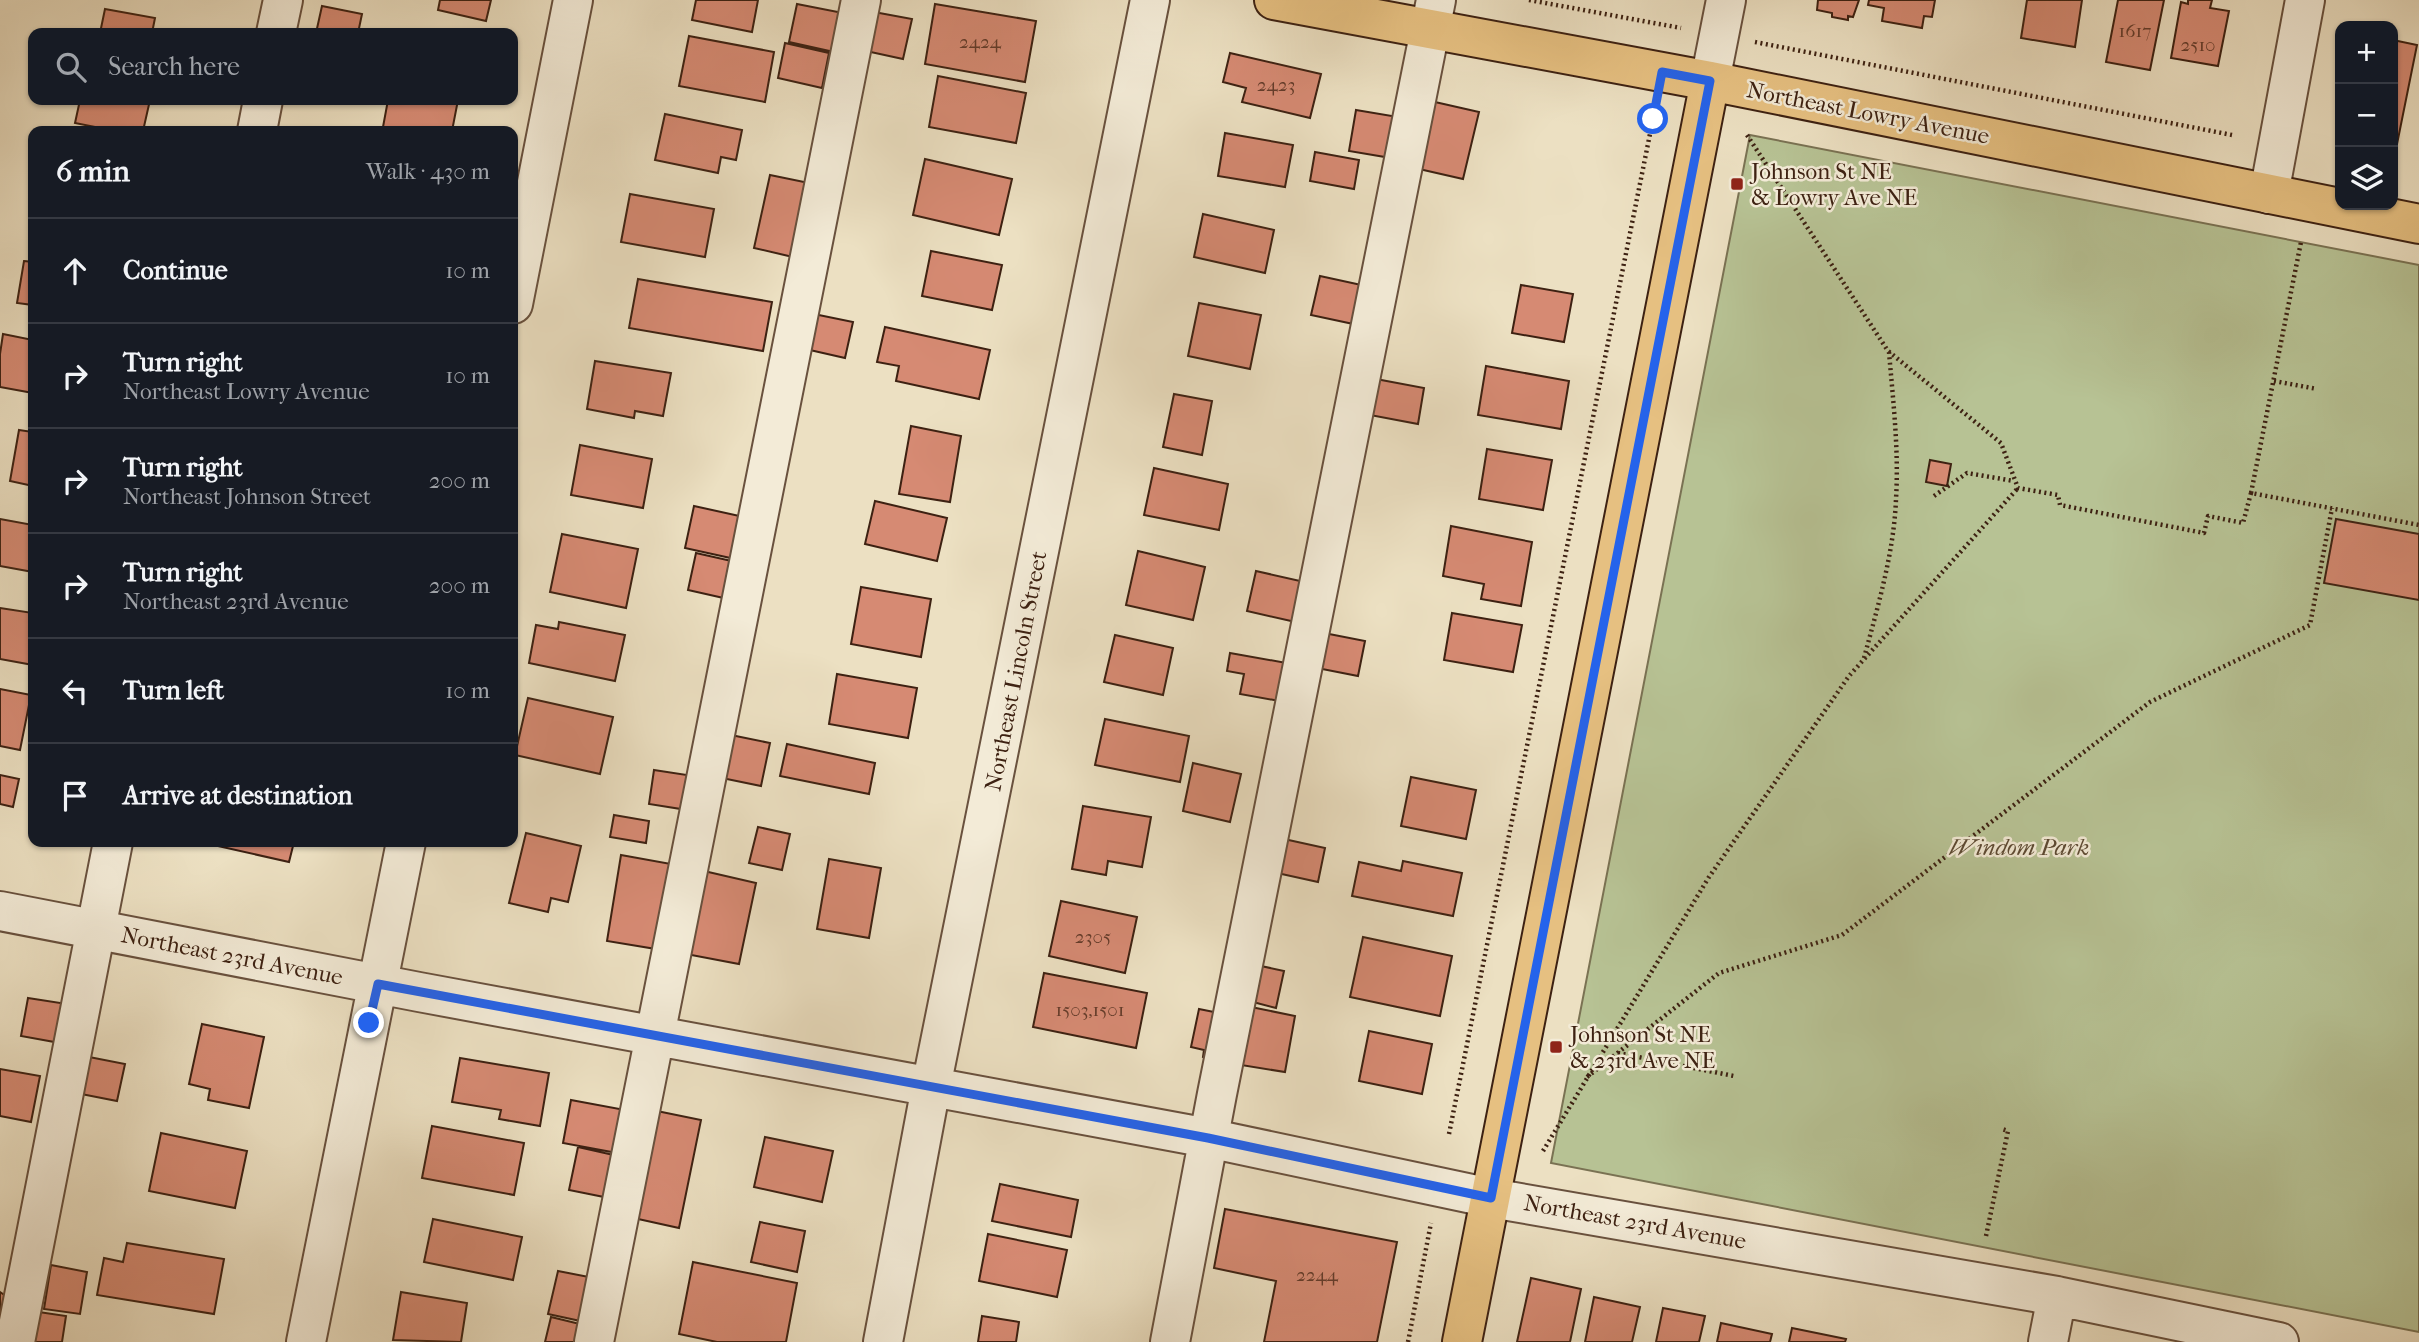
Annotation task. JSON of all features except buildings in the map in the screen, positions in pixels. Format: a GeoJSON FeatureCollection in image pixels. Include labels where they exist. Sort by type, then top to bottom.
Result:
{"type":"FeatureCollection","features":[{"type":"Feature","properties":{"kind":"main road","name":"Northeast Lowry Avenue"},"geometry":{"type":"LineString","coordinates":[[1274,0],[1433,14],[1662,72],[2419,224]]}},
{"type":"Feature","properties":{"kind":"main road"},"geometry":{"type":"LineString","coordinates":[[1462,1342],[1710,81]]}},
{"type":"Feature","properties":{"kind":"street"},"geometry":{"type":"LineString","coordinates":[[277,28],[283,0]]}},
{"type":"Feature","properties":{"kind":"street"},"geometry":{"type":"LineString","coordinates":[[518,279],[573,0]]}},
{"type":"Feature","properties":{"kind":"street"},"geometry":{"type":"LineString","coordinates":[[594,1342],[861,0]]}},
{"type":"Feature","properties":{"kind":"street","name":"Northeast Lincoln Street"},"geometry":{"type":"LineString","coordinates":[[883,1342],[931,1087],[1150,0]]}},
{"type":"Feature","properties":{"kind":"street"},"geometry":{"type":"LineString","coordinates":[[2269,194],[2305,0]]}},
{"type":"Feature","properties":{"kind":"street"},"geometry":{"type":"LineString","coordinates":[[1170,1342],[1208,1138],[1433,14]]}},
{"type":"Feature","properties":{"kind":"street"},"geometry":{"type":"LineString","coordinates":[[1710,81],[1722,18]]}},
{"type":"Feature","properties":{"kind":"street"},"geometry":{"type":"LineString","coordinates":[[258,126],[262,105]]}},
{"type":"Feature","properties":{"kind":"street"},"geometry":{"type":"LineString","coordinates":[[15,1342],[112,847]]}},
{"type":"Feature","properties":{"kind":"street"},"geometry":{"type":"LineString","coordinates":[[306,1342],[405,847]]}},
{"type":"Feature","properties":{"kind":"street","name":"Northeast 23rd Avenue"},"geometry":{"type":"LineString","coordinates":[[0,911],[1208,1138],[1491,1198],[2057,1296],[2280,1342]]}},
{"type":"Feature","properties":{"kind":"street"},"geometry":{"type":"LineString","coordinates":[[2048,1342],[2057,1296]]}},
{"type":"Feature","properties":{"kind":"path"},"geometry":{"type":"LineString","coordinates":[[1529,0],[1671,27],[1722,18],[2232,135]]}},
{"type":"Feature","properties":{"kind":"path"},"geometry":{"type":"LineString","coordinates":[[1448,1134],[1671,27]]}},
{"type":"Feature","properties":{"kind":"path"},"geometry":{"type":"LineString","coordinates":[[1747,135],[1888,351],[2001,443],[2018,488]]}},
{"type":"Feature","properties":{"kind":"path"},"geometry":{"type":"LineString","coordinates":[[2018,488],[2058,495],[2060,505],[2204,533],[2208,516],[2243,523],[2301,242]]}},
{"type":"Feature","properties":{"kind":"path"},"geometry":{"type":"LineString","coordinates":[[1864,659],[1884,582],[1896,499],[1894,409],[1888,351]]}},
{"type":"Feature","properties":{"kind":"path"},"geometry":{"type":"LineString","coordinates":[[2274,381],[2317,388]]}},
{"type":"Feature","properties":{"kind":"path"},"geometry":{"type":"LineString","coordinates":[[1934,496],[1967,473],[2015,481]]}},
{"type":"Feature","properties":{"kind":"path"},"geometry":{"type":"LineString","coordinates":[[1544,1152],[1709,877],[1849,676],[2018,488]]}},
{"type":"Feature","properties":{"kind":"path"},"geometry":{"type":"LineString","coordinates":[[2251,493],[2419,525]]}},
{"type":"Feature","properties":{"kind":"path"},"geometry":{"type":"LineString","coordinates":[[1587,1077],[1719,973],[1842,935],[2150,702],[2309,625],[2332,508]]}},
{"type":"Feature","properties":{"kind":"path"},"geometry":{"type":"LineString","coordinates":[[1618,1053],[1734,1076]]}},
{"type":"Feature","properties":{"kind":"path"},"geometry":{"type":"LineString","coordinates":[[1986,1236],[2008,1131],[2002,1129]]}},
{"type":"Feature","properties":{"kind":"path"},"geometry":{"type":"LineString","coordinates":[[1408,1342],[1432,1219]]}},
{"type":"Feature","properties":{"kind":"green space","name":"Windom Park"},"geometry":{"type":"Polygon","coordinates":[[[1750,135],[2419,265],[2419,1332],[1551,1163],[1750,135]]]}},
{"type":"Feature","properties":{"kind":"place","name":"Johnson St NE & Lowry Ave NE"},"geometry":{"type":"Point","coordinates":[1737,184]}},
{"type":"Feature","properties":{"kind":"place","name":"Johnson St NE & 23rd Ave NE"},"geometry":{"type":"Point","coordinates":[1556,1047]}},
{"type":"Feature","properties":{"kind":"route"},"geometry":{"type":"LineString","coordinates":[[369,1023],[378,984],[1208,1138],[1491,1198],[1710,81],[1662,72],[1653,119]]}}]}
